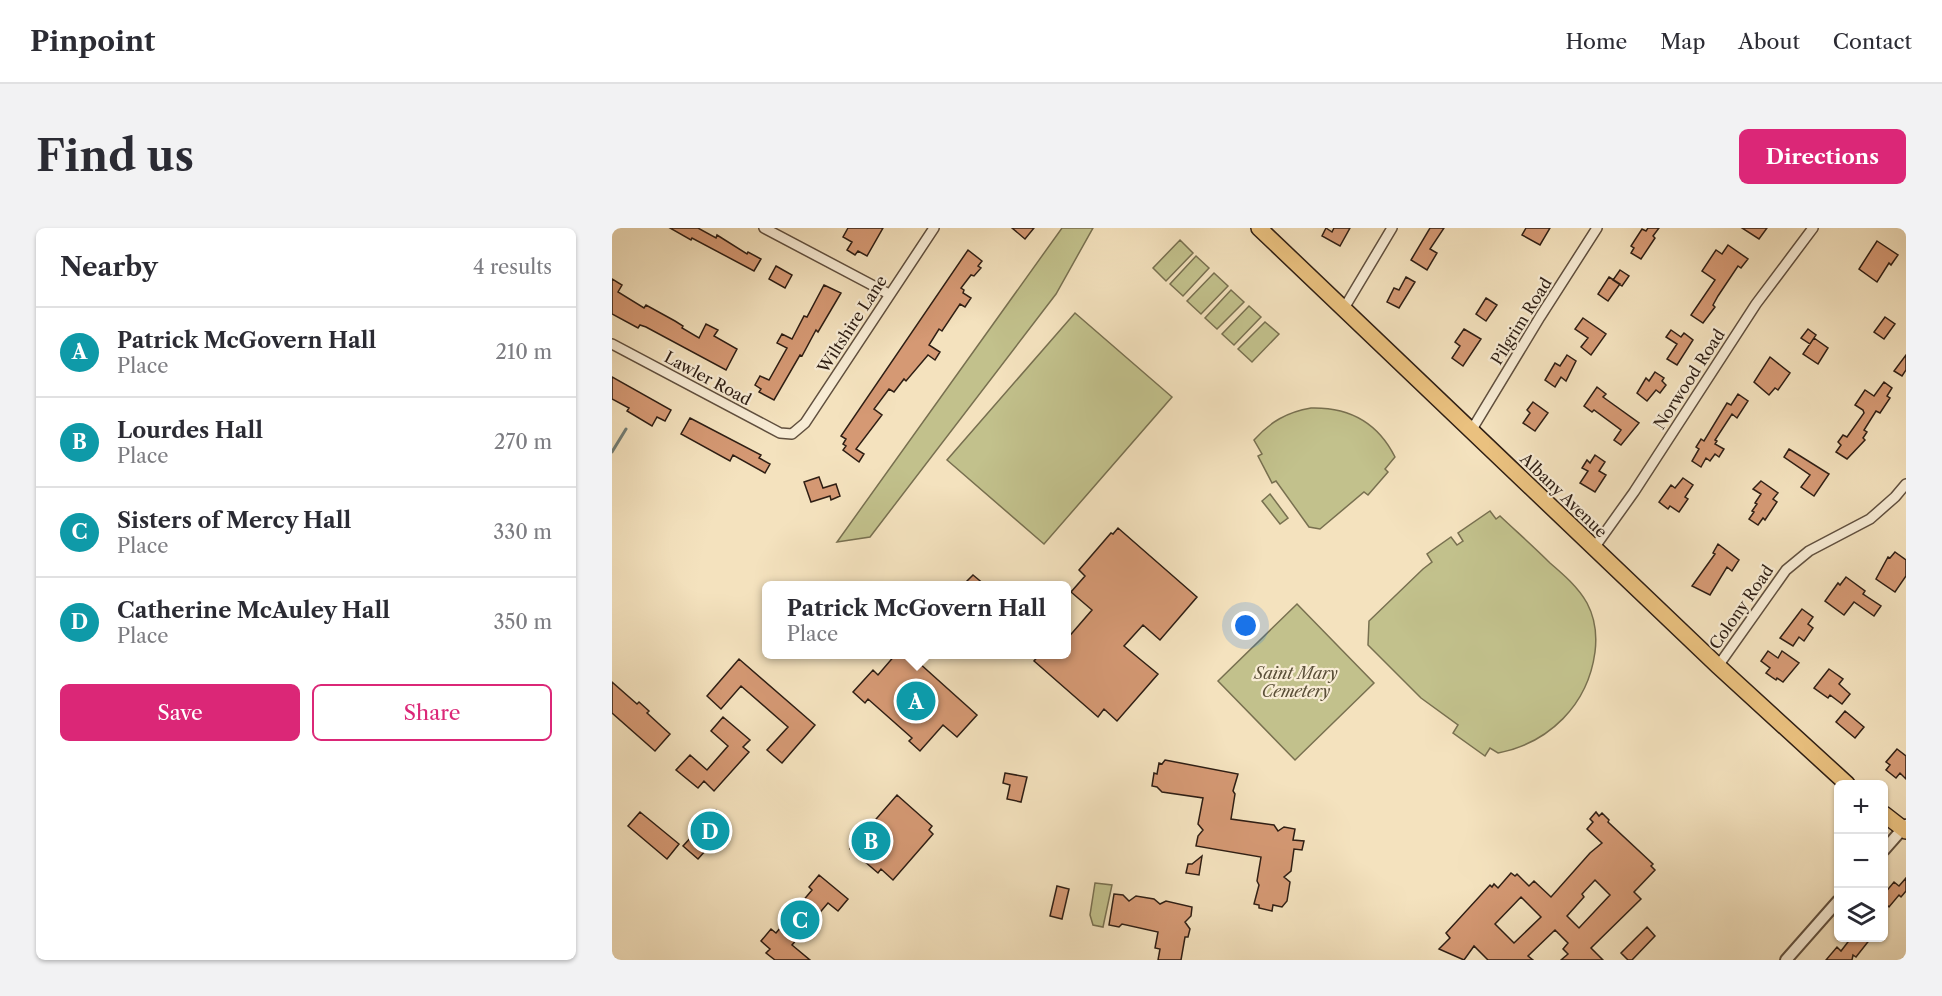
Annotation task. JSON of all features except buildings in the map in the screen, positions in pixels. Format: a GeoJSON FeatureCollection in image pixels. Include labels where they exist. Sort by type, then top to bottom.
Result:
{"type":"FeatureCollection","features":[{"type":"Feature","properties":{"kind":"highway","name":"Albany Avenue"},"geometry":{"type":"LineString","coordinates":[[1259,228],[1718,666],[1843,780]]}},
{"type":"Feature","properties":{"kind":"highway"},"geometry":{"type":"LineString","coordinates":[[1888,817],[1905,828]]}},
{"type":"Feature","properties":{"kind":"street"},"geometry":{"type":"LineString","coordinates":[[764,228],[889,294]]}},
{"type":"Feature","properties":{"kind":"street","name":"Wiltshire Lane"},"geometry":{"type":"LineString","coordinates":[[792,434],[805,423],[934,228]]}},
{"type":"Feature","properties":{"kind":"street"},"geometry":{"type":"LineString","coordinates":[[1343,310],[1392,228]]}},
{"type":"Feature","properties":{"kind":"street","name":"Pilgrim Road"},"geometry":{"type":"LineString","coordinates":[[1471,430],[1597,228]]}},
{"type":"Feature","properties":{"kind":"street","name":"Norwood Road"},"geometry":{"type":"LineString","coordinates":[[1594,548],[1634,492],[1756,304],[1813,228]]}},
{"type":"Feature","properties":{"kind":"street","name":"Lawler Road"},"geometry":{"type":"LineString","coordinates":[[612,344],[780,433],[792,434]]}},
{"type":"Feature","properties":{"kind":"street","name":"Colony Road"},"geometry":{"type":"LineString","coordinates":[[1718,666],[1786,570],[1809,552],[1870,519],[1906,484]]}},
{"type":"Feature","properties":{"kind":"street"},"geometry":{"type":"LineString","coordinates":[[1888,846],[1905,828]]}},
{"type":"Feature","properties":{"kind":"street"},"geometry":{"type":"LineString","coordinates":[[1785,960],[1834,906]]}},
{"type":"Feature","properties":{"kind":"green space"},"geometry":{"type":"Polygon","coordinates":[[[1062,228],[1093,228],[1056,294],[870,537],[837,542],[1062,228]]]}},
{"type":"Feature","properties":{"kind":"green space"},"geometry":{"type":"Polygon","coordinates":[[[1180,240],[1193,253],[1166,281],[1153,268],[1180,240]]]}},
{"type":"Feature","properties":{"kind":"green space"},"geometry":{"type":"Polygon","coordinates":[[[1196,256],[1209,268],[1183,296],[1170,284],[1196,256]]]}},
{"type":"Feature","properties":{"kind":"green space"},"geometry":{"type":"Polygon","coordinates":[[[1214,273],[1228,286],[1201,314],[1187,301],[1214,273]]]}},
{"type":"Feature","properties":{"kind":"green space"},"geometry":{"type":"Polygon","coordinates":[[[1231,290],[1244,302],[1217,329],[1205,318],[1231,290]]]}},
{"type":"Feature","properties":{"kind":"green space"},"geometry":{"type":"Polygon","coordinates":[[[1249,306],[1261,317],[1234,345],[1222,334],[1249,306]]]}},
{"type":"Feature","properties":{"kind":"green space"},"geometry":{"type":"Polygon","coordinates":[[[1075,313],[1172,397],[1044,544],[947,460],[1075,313]]]}},
{"type":"Feature","properties":{"kind":"green space"},"geometry":{"type":"Polygon","coordinates":[[[1265,322],[1279,334],[1252,362],[1238,349],[1265,322]]]}},
{"type":"Feature","properties":{"kind":"green space"},"geometry":{"type":"Polygon","coordinates":[[[1311,408],[1338,410],[1361,419],[1380,435],[1395,457],[1385,469],[1388,472],[1368,495],[1364,492],[1320,529],[1309,527],[1276,481],[1272,483],[1258,456],[1262,454],[1254,440],[1280,419],[1294,412],[1311,408]]]}},
{"type":"Feature","properties":{"kind":"green space"},"geometry":{"type":"Polygon","coordinates":[[[1270,494],[1288,518],[1280,524],[1262,501],[1270,494]]]}},
{"type":"Feature","properties":{"kind":"green space"},"geometry":{"type":"Polygon","coordinates":[[[1490,511],[1496,519],[1500,516],[1579,592],[1592,615],[1596,640],[1591,671],[1584,689],[1575,705],[1563,719],[1534,740],[1498,753],[1490,748],[1485,756],[1453,733],[1458,725],[1421,698],[1368,645],[1369,621],[1432,562],[1427,554],[1451,537],[1457,545],[1463,541],[1458,533],[1490,511]]]}},
{"type":"Feature","properties":{"kind":"green space","name":"Saint Mary Cemetery"},"geometry":{"type":"Polygon","coordinates":[[[1297,604],[1374,683],[1295,760],[1218,681],[1297,604]]]}},
{"type":"Feature","properties":{"kind":"green space"},"geometry":{"type":"Polygon","coordinates":[[[1095,883],[1112,885],[1103,927],[1093,925],[1090,915],[1095,883]]]}},
{"type":"Feature","properties":{"kind":"waterway"},"geometry":{"type":"LineString","coordinates":[[612,452],[626,429]]}},
{"type":"Feature","properties":{"kind":"place","name":"Patrick McGovern Hall"},"geometry":{"type":"Point","coordinates":[916,701]}},
{"type":"Feature","properties":{"kind":"place","name":"Catherine McAuley Hall"},"geometry":{"type":"Point","coordinates":[710,831]}},
{"type":"Feature","properties":{"kind":"place","name":"Lourdes Hall"},"geometry":{"type":"Point","coordinates":[871,841]}},
{"type":"Feature","properties":{"kind":"place","name":"Sisters of Mercy Hall"},"geometry":{"type":"Point","coordinates":[800,920]}}]}
